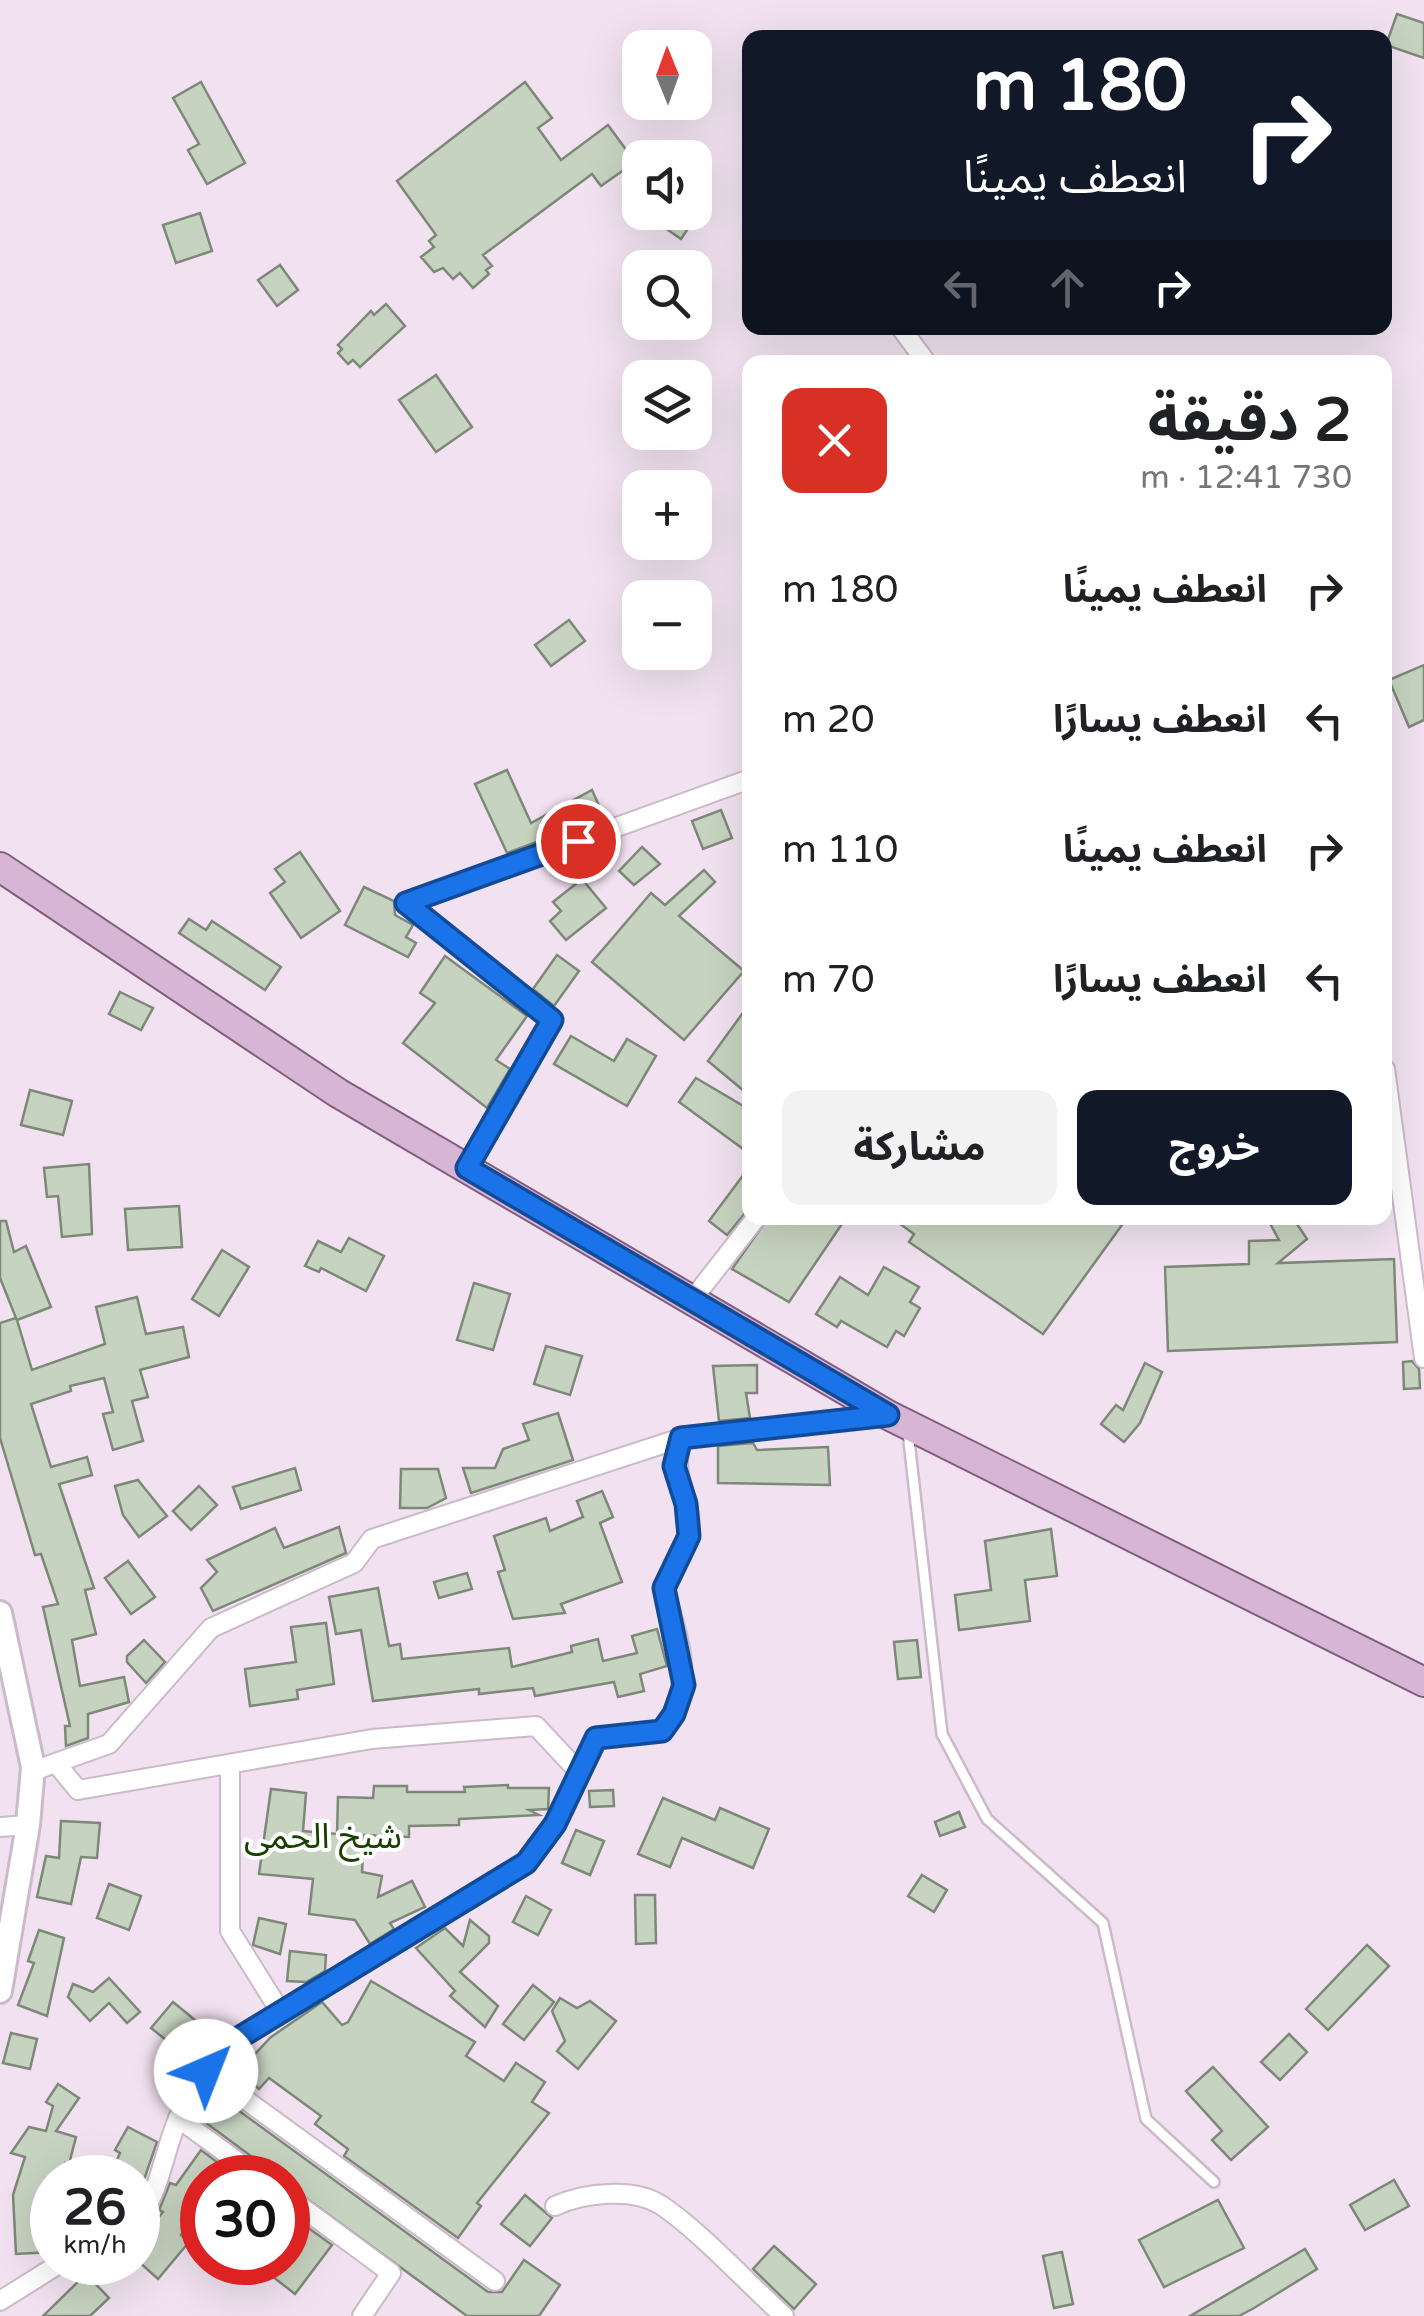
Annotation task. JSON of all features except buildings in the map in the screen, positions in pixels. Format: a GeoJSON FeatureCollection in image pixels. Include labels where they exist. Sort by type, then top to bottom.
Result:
{"type":"FeatureCollection","features":[{"type":"Feature","properties":{"kind":"main road"},"geometry":{"type":"LineString","coordinates":[[0,866],[338,1093],[898,1420],[1424,1682]]}},
{"type":"Feature","properties":{"kind":"street"},"geometry":{"type":"LineString","coordinates":[[905,335],[921,355]]}},
{"type":"Feature","properties":{"kind":"street"},"geometry":{"type":"LineString","coordinates":[[467,1168],[552,1020],[406,903],[742,782]]}},
{"type":"Feature","properties":{"kind":"street"},"geometry":{"type":"LineString","coordinates":[[1392,1121],[1424,1358]]}},
{"type":"Feature","properties":{"kind":"street"},"geometry":{"type":"LineString","coordinates":[[692,1300],[751,1225]]}},
{"type":"Feature","properties":{"kind":"street"},"geometry":{"type":"LineString","coordinates":[[32,1771],[109,1744],[212,1628],[354,1563],[372,1539],[681,1438],[898,1420]]}},
{"type":"Feature","properties":{"kind":"street"},"geometry":{"type":"LineString","coordinates":[[160,2175],[178,2118],[206,2071],[209,2056],[526,1863],[555,1824],[596,1738],[662,1731],[674,1714],[684,1685],[664,1588],[689,1536],[686,1504],[674,1466],[681,1438]]}},
{"type":"Feature","properties":{"kind":"street"},"geometry":{"type":"LineString","coordinates":[[0,1612],[32,1771],[28,1825],[0,1991]]}},
{"type":"Feature","properties":{"kind":"street"},"geometry":{"type":"LineString","coordinates":[[56,1762],[78,1790],[372,1740],[536,1726],[580,1773]]}},
{"type":"Feature","properties":{"kind":"street"},"geometry":{"type":"LineString","coordinates":[[230,1764],[230,1931],[280,2011]]}},
{"type":"Feature","properties":{"kind":"street"},"geometry":{"type":"LineString","coordinates":[[0,1828],[28,1825]]}},
{"type":"Feature","properties":{"kind":"street"},"geometry":{"type":"LineString","coordinates":[[206,2071],[495,2281]]}},
{"type":"Feature","properties":{"kind":"street"},"geometry":{"type":"LineString","coordinates":[[178,2118],[229,2155]]}},
{"type":"Feature","properties":{"kind":"street"},"geometry":{"type":"LineString","coordinates":[[555,2206],[579,2196],[612,2195],[658,2203],[784,2316]]}},
{"type":"Feature","properties":{"kind":"street"},"geometry":{"type":"LineString","coordinates":[[310,2214],[391,2273],[362,2316]]}},
{"type":"Feature","properties":{"kind":"street"},"geometry":{"type":"LineString","coordinates":[[0,2301],[30,2282]]}},
{"type":"Feature","properties":{"kind":"lane"},"geometry":{"type":"LineString","coordinates":[[898,1420],[942,1734],[987,1818],[1103,1924],[1146,2119],[1214,2182]]}},
{"type":"Feature","properties":{"kind":"district","name":"شيخ الحمى"},"geometry":{"type":"Point","coordinates":[323,1836]}},
{"type":"Feature","properties":{"kind":"route"},"geometry":{"type":"LineString","coordinates":[[206,2071],[209,2056],[526,1863],[555,1824],[596,1738],[662,1731],[674,1714],[684,1685],[682,1656],[664,1588],[689,1536],[686,1504],[674,1466],[681,1438],[888,1415],[467,1168],[552,1020],[406,903],[578,841]]}}]}
